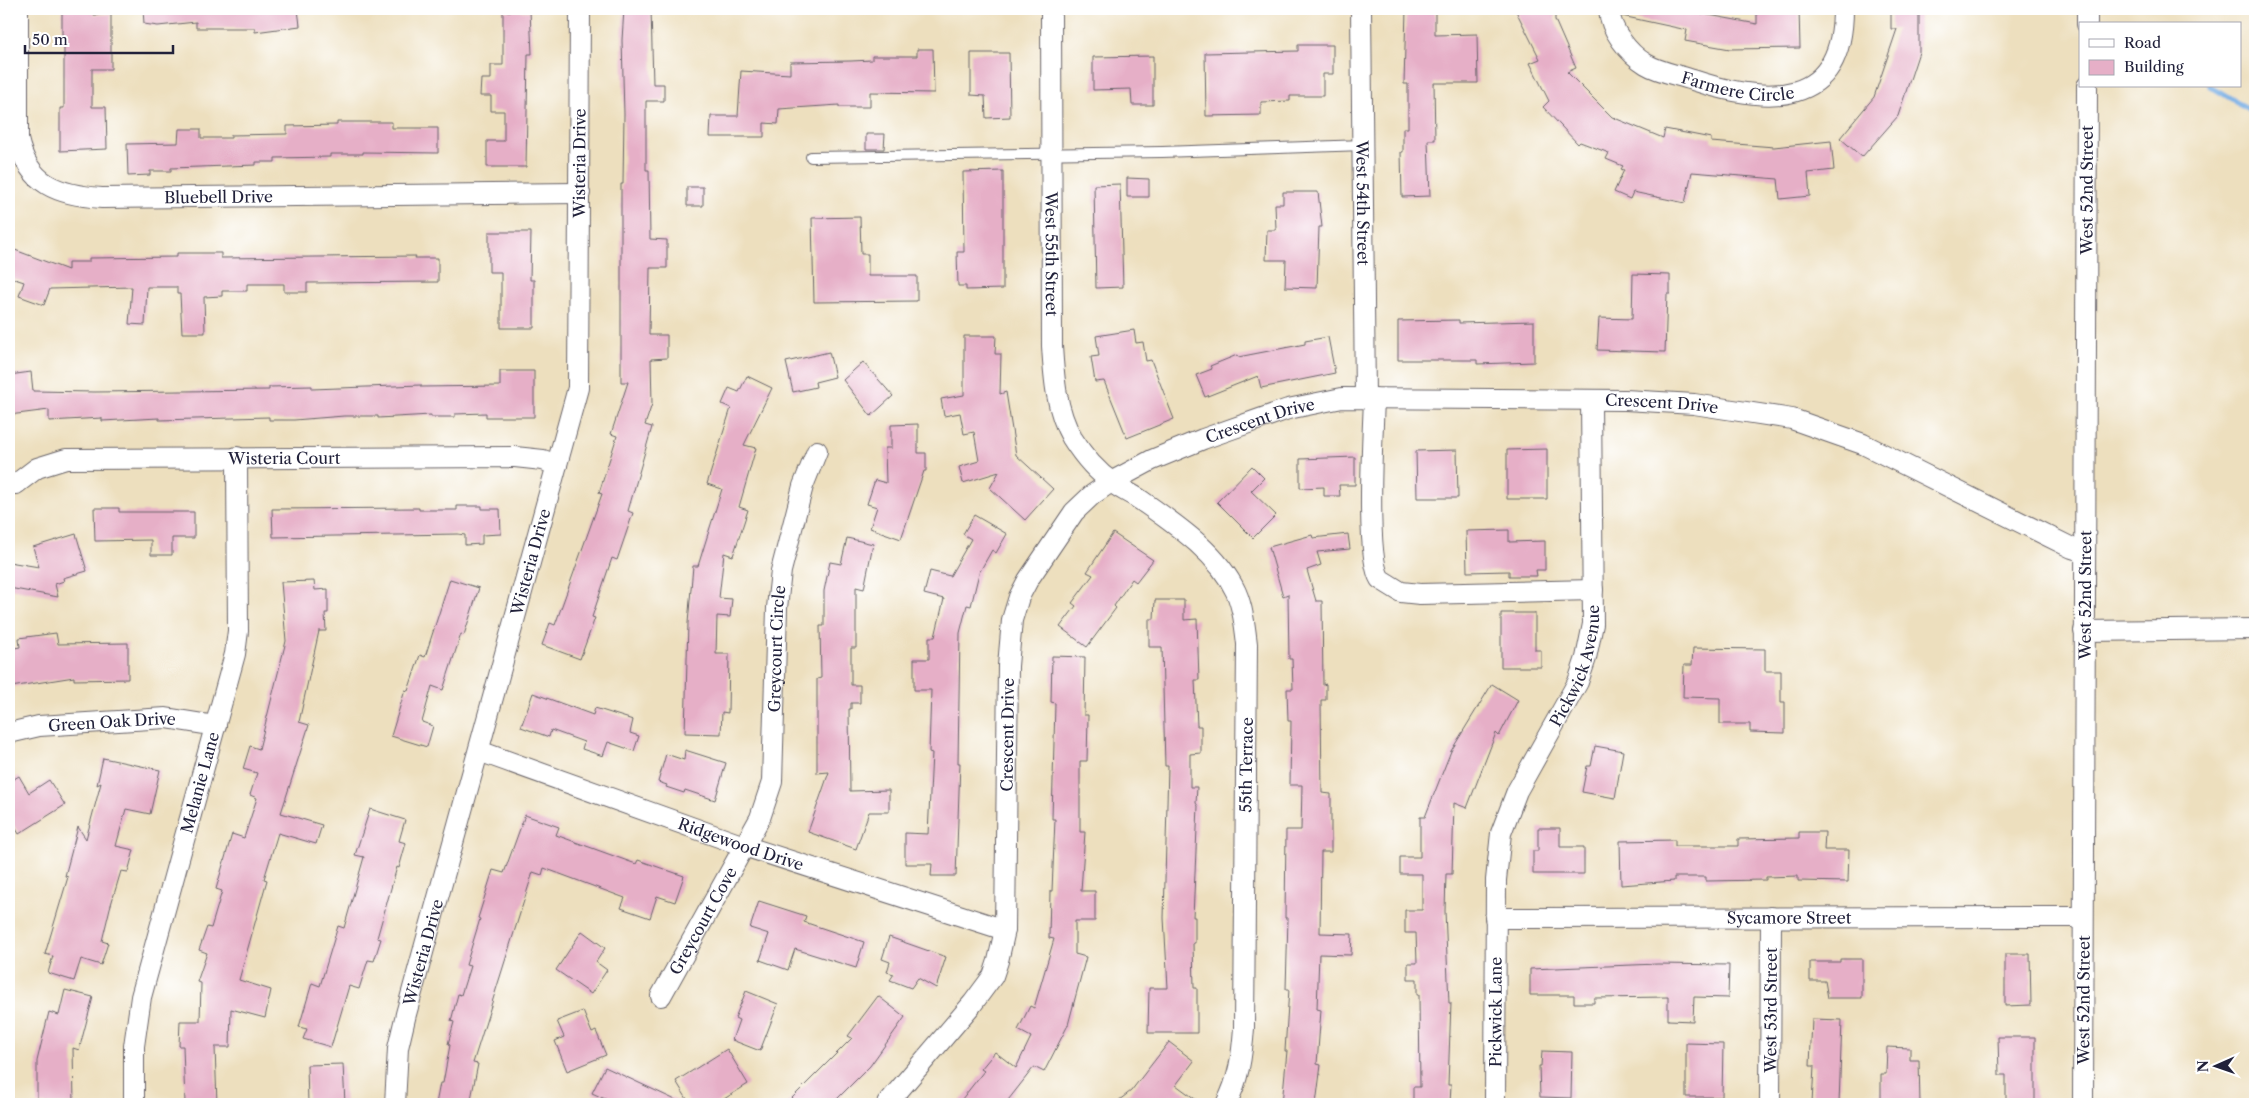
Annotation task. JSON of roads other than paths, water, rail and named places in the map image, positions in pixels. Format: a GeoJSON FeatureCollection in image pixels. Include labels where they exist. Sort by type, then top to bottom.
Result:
{"type":"FeatureCollection","features":[{"type":"Feature","properties":{"kind":"street","name":"Bluebell Drive"},"geometry":{"type":"LineString","coordinates":[[18,9],[18,139],[22,157],[35,176],[60,191],[102,198],[580,193]]}},
{"type":"Feature","properties":{"kind":"street","name":"Wisteria Drive"},"geometry":{"type":"LineString","coordinates":[[395,1104],[398,1048],[406,1014],[578,388],[580,9]]}},
{"type":"Feature","properties":{"kind":"street","name":"West 55th Street"},"geometry":{"type":"LineString","coordinates":[[1051,9],[1052,346],[1055,385],[1059,404],[1072,436],[1083,454],[1111,482]]}},
{"type":"Feature","properties":{"kind":"street","name":"West 54th Street"},"geometry":{"type":"LineString","coordinates":[[1361,9],[1373,552],[1376,574],[1380,579],[1401,592],[1420,594],[1593,590]]}},
{"type":"Feature","properties":{"kind":"street","name":"Farmere Circle"},"geometry":{"type":"LineString","coordinates":[[1609,9],[1616,32],[1629,50],[1646,64],[1707,84],[1769,96],[1791,94],[1807,88],[1823,75],[1837,55],[1842,35],[1844,9]]}},
{"type":"Feature","properties":{"kind":"street"},"geometry":{"type":"LineString","coordinates":[[2087,9],[2087,22]]}},
{"type":"Feature","properties":{"kind":"street","name":"West 52nd Street"},"geometry":{"type":"LineString","coordinates":[[2083,1104],[2087,88]]}},
{"type":"Feature","properties":{"kind":"street","name":"Crescent Drive"},"geometry":{"type":"LineString","coordinates":[[887,1104],[973,1003],[993,976],[1005,930],[1008,666],[1012,620],[1019,597],[1028,580],[1074,512],[1111,482],[1152,460],[1288,408],[1334,399],[1591,400],[1694,404],[1792,419],[1863,444],[2072,548],[2085,552]]}},
{"type":"Feature","properties":{"kind":"street","name":"Pickwick Avenue"},"geometry":{"type":"LineString","coordinates":[[1495,918],[1497,857],[1501,833],[1517,791],[1578,682],[1590,644],[1593,624],[1591,400]]}},
{"type":"Feature","properties":{"kind":"street","name":"Greycourt Circle"},"geometry":{"type":"LineString","coordinates":[[744,846],[760,818],[772,782],[777,608],[781,571],[801,496],[817,451]]}},
{"type":"Feature","properties":{"kind":"street","name":"Wisteria Court"},"geometry":{"type":"LineString","coordinates":[[16,484],[37,468],[66,459],[515,456],[543,460],[557,465]]}},
{"type":"Feature","properties":{"kind":"street","name":"Melanie Lane"},"geometry":{"type":"LineString","coordinates":[[134,1104],[134,1046],[141,997],[235,654],[238,631],[237,457]]}},
{"type":"Feature","properties":{"kind":"street","name":"55th Terrace"},"geometry":{"type":"LineString","coordinates":[[1111,482],[1140,500],[1179,529],[1213,559],[1228,577],[1236,593],[1244,618],[1247,644],[1244,1028],[1241,1064],[1234,1088],[1226,1104]]}},
{"type":"Feature","properties":{"kind":"street"},"geometry":{"type":"LineString","coordinates":[[2084,631],[2255,629]]}},
{"type":"Feature","properties":{"kind":"street","name":"Green Oak Drive"},"geometry":{"type":"LineString","coordinates":[[9,733],[39,726],[166,718],[216,726]]}},
{"type":"Feature","properties":{"kind":"street","name":"Ridgewood Drive"},"geometry":{"type":"LineString","coordinates":[[479,751],[744,846],[1005,930]]}},
{"type":"Feature","properties":{"kind":"street","name":"Greycourt Cove"},"geometry":{"type":"LineString","coordinates":[[661,996],[744,846]]}},
{"type":"Feature","properties":{"kind":"street","name":"Sycamore Street"},"geometry":{"type":"LineString","coordinates":[[1495,918],[1771,916],[2083,917]]}},
{"type":"Feature","properties":{"kind":"street","name":"West 53rd Street"},"geometry":{"type":"LineString","coordinates":[[1770,1104],[1771,916]]}},
{"type":"Feature","properties":{"kind":"street","name":"Pickwick Lane"},"geometry":{"type":"LineString","coordinates":[[1495,918],[1495,1104]]}},
{"type":"Feature","properties":{"kind":"lane"},"geometry":{"type":"LineString","coordinates":[[811,157],[1052,152],[1162,152],[1364,145]]}},
{"type":"Feature","properties":{"kind":"waterway"},"geometry":{"type":"LineString","coordinates":[[2213,88],[2255,113]]}}]}
